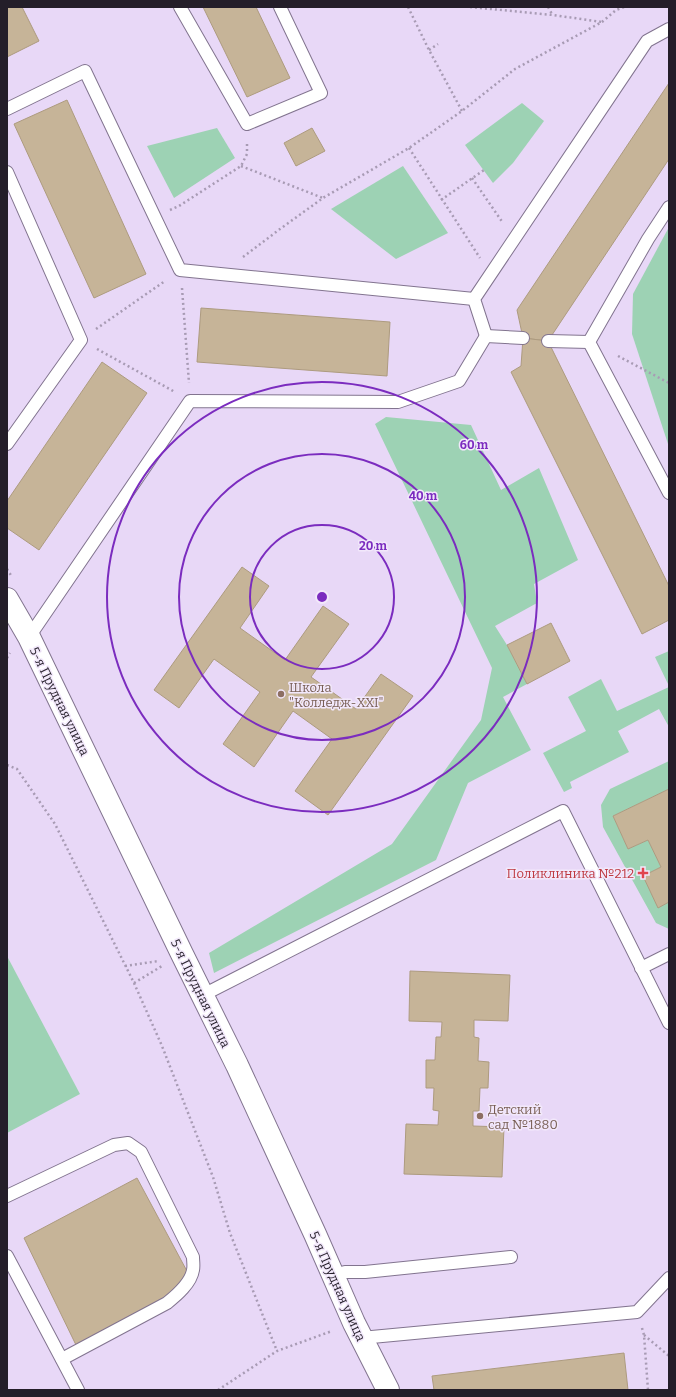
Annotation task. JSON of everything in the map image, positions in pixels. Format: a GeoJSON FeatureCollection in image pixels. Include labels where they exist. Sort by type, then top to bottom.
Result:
{"type":"FeatureCollection","features":[{"type":"Feature","properties":{"kind":"street","name":"5-я Прудная улица"},"geometry":{"type":"LineString","coordinates":[[7,599],[29,637],[177,957],[203,995],[240,1072],[357,1331],[388,1390]]}},
{"type":"Feature","properties":{"kind":"lane"},"geometry":{"type":"LineString","coordinates":[[180,7],[247,124],[321,93],[280,7]]}},
{"type":"Feature","properties":{"kind":"lane"},"geometry":{"type":"LineString","coordinates":[[474,299],[647,41],[669,29]]}},
{"type":"Feature","properties":{"kind":"lane"},"geometry":{"type":"LineString","coordinates":[[7,109],[85,71],[180,270],[474,299]]}},
{"type":"Feature","properties":{"kind":"lane"},"geometry":{"type":"LineString","coordinates":[[7,172],[81,340],[7,444]]}},
{"type":"Feature","properties":{"kind":"lane"},"geometry":{"type":"LineString","coordinates":[[589,342],[648,239],[669,207]]}},
{"type":"Feature","properties":{"kind":"lane"},"geometry":{"type":"LineString","coordinates":[[29,637],[190,401],[398,402],[459,381],[486,336],[474,299]]}},
{"type":"Feature","properties":{"kind":"lane"},"geometry":{"type":"LineString","coordinates":[[486,336],[523,338]]}},
{"type":"Feature","properties":{"kind":"lane"},"geometry":{"type":"LineString","coordinates":[[548,341],[589,342]]}},
{"type":"Feature","properties":{"kind":"lane"},"geometry":{"type":"LineString","coordinates":[[589,342],[669,493]]}},
{"type":"Feature","properties":{"kind":"lane"},"geometry":{"type":"LineString","coordinates":[[203,995],[563,811],[669,1023]]}},
{"type":"Feature","properties":{"kind":"lane"},"geometry":{"type":"LineString","coordinates":[[641,968],[669,954]]}},
{"type":"Feature","properties":{"kind":"lane"},"geometry":{"type":"LineString","coordinates":[[7,1196],[114,1145],[128,1143],[141,1152],[193,1257],[193,1271],[187,1283],[178,1294],[167,1303],[62,1359]]}},
{"type":"Feature","properties":{"kind":"lane"},"geometry":{"type":"LineString","coordinates":[[7,1256],[78,1390]]}},
{"type":"Feature","properties":{"kind":"lane"},"geometry":{"type":"LineString","coordinates":[[333,1275],[345,1272],[365,1272],[511,1257]]}},
{"type":"Feature","properties":{"kind":"lane"},"geometry":{"type":"LineString","coordinates":[[357,1331],[637,1312],[669,1278]]}},
{"type":"Feature","properties":{"kind":"path"},"geometry":{"type":"LineString","coordinates":[[408,7],[462,111]]}},
{"type":"Feature","properties":{"kind":"path"},"geometry":{"type":"LineString","coordinates":[[470,7],[552,15],[602,22]]}},
{"type":"Feature","properties":{"kind":"path"},"geometry":{"type":"LineString","coordinates":[[504,7],[506,11]]}},
{"type":"Feature","properties":{"kind":"path"},"geometry":{"type":"LineString","coordinates":[[548,7],[552,15]]}},
{"type":"Feature","properties":{"kind":"path"},"geometry":{"type":"LineString","coordinates":[[230,275],[243,257],[280,228],[323,198],[409,148],[462,111],[515,69],[602,22],[616,10],[624,7]]}},
{"type":"Feature","properties":{"kind":"path"},"geometry":{"type":"LineString","coordinates":[[429,50],[438,44]]}},
{"type":"Feature","properties":{"kind":"path"},"geometry":{"type":"LineString","coordinates":[[155,217],[179,206],[241,166],[247,154],[247,124]]}},
{"type":"Feature","properties":{"kind":"path"},"geometry":{"type":"LineString","coordinates":[[409,148],[480,259],[492,273]]}},
{"type":"Feature","properties":{"kind":"path"},"geometry":{"type":"LineString","coordinates":[[241,166],[323,198]]}},
{"type":"Feature","properties":{"kind":"path"},"geometry":{"type":"LineString","coordinates":[[442,200],[484,170]]}},
{"type":"Feature","properties":{"kind":"path"},"geometry":{"type":"LineString","coordinates":[[472,178],[503,222],[518,234]]}},
{"type":"Feature","properties":{"kind":"path"},"geometry":{"type":"LineString","coordinates":[[180,270],[81,340],[190,401]]}},
{"type":"Feature","properties":{"kind":"path"},"geometry":{"type":"LineString","coordinates":[[180,270],[190,401]]}},
{"type":"Feature","properties":{"kind":"path"},"geometry":{"type":"LineString","coordinates":[[589,342],[669,383]]}},
{"type":"Feature","properties":{"kind":"path"},"geometry":{"type":"LineString","coordinates":[[7,765],[17,769],[55,824],[134,983],[162,1046],[213,1177],[230,1233],[277,1351]]}},
{"type":"Feature","properties":{"kind":"path"},"geometry":{"type":"LineString","coordinates":[[125,966],[177,957]]}},
{"type":"Feature","properties":{"kind":"path"},"geometry":{"type":"LineString","coordinates":[[134,983],[177,957]]}},
{"type":"Feature","properties":{"kind":"path"},"geometry":{"type":"LineString","coordinates":[[218,1390],[277,1351],[357,1331]]}},
{"type":"Feature","properties":{"kind":"path"},"geometry":{"type":"LineString","coordinates":[[648,1390],[644,1335],[669,1356]]}},
{"type":"Feature","properties":{"kind":"green space"},"geometry":{"type":"Polygon","coordinates":[[[522,103],[544,121],[513,163],[493,183],[465,145],[522,103]]]}},
{"type":"Feature","properties":{"kind":"green space"},"geometry":{"type":"Polygon","coordinates":[[[217,128],[235,158],[174,198],[147,146],[217,128]]]}},
{"type":"Feature","properties":{"kind":"green space"},"geometry":{"type":"Polygon","coordinates":[[[403,166],[448,233],[396,259],[331,209],[403,166]]]}},
{"type":"Feature","properties":{"kind":"green space"},"geometry":{"type":"Polygon","coordinates":[[[669,227],[669,447],[632,334],[633,294],[669,227]]]}},
{"type":"Feature","properties":{"kind":"green space"},"geometry":{"type":"Polygon","coordinates":[[[386,417],[471,425],[501,490],[539,468],[578,560],[534,584],[537,603],[495,626],[507,645],[527,684],[503,697],[531,750],[468,783],[436,860],[214,973],[209,953],[392,844],[481,720],[492,668],[375,424],[386,417]]]}},
{"type":"Feature","properties":{"kind":"green space"},"geometry":{"type":"Polygon","coordinates":[[[669,651],[669,686],[655,657],[669,651]]]}},
{"type":"Feature","properties":{"kind":"green space"},"geometry":{"type":"Polygon","coordinates":[[[601,679],[617,711],[669,687],[669,727],[659,709],[618,731],[629,752],[570,782],[572,788],[564,792],[543,753],[586,731],[568,697],[601,679]]]}},
{"type":"Feature","properties":{"kind":"green space"},"geometry":{"type":"Polygon","coordinates":[[[669,761],[669,789],[613,816],[628,849],[648,840],[661,867],[643,876],[658,907],[669,902],[669,929],[656,923],[603,827],[601,805],[610,789],[669,761]]]}},
{"type":"Feature","properties":{"kind":"green space"},"geometry":{"type":"Polygon","coordinates":[[[7,956],[80,1094],[7,1133],[7,956]]]}},
{"type":"Feature","properties":{"kind":"building"},"geometry":{"type":"Polygon","coordinates":[[[7,7],[22,7],[39,41],[7,57],[7,7]]]}},
{"type":"Feature","properties":{"kind":"building"},"geometry":{"type":"Polygon","coordinates":[[[203,7],[256,7],[290,78],[247,97],[203,7]]]}},
{"type":"Feature","properties":{"kind":"building"},"geometry":{"type":"Polygon","coordinates":[[[669,83],[669,159],[548,341],[523,338],[517,310],[669,83]]]}},
{"type":"Feature","properties":{"kind":"building"},"geometry":{"type":"Polygon","coordinates":[[[67,100],[146,274],[94,298],[14,124],[67,100]]]}},
{"type":"Feature","properties":{"kind":"building"},"geometry":{"type":"Polygon","coordinates":[[[312,128],[325,151],[296,166],[284,143],[312,128]]]}},
{"type":"Feature","properties":{"kind":"building"},"geometry":{"type":"Polygon","coordinates":[[[201,308],[390,322],[387,376],[197,362],[201,308]]]}},
{"type":"Feature","properties":{"kind":"building"},"geometry":{"type":"Polygon","coordinates":[[[523,338],[548,341],[669,586],[669,620],[642,634],[511,372],[521,366],[523,338]]]}},
{"type":"Feature","properties":{"kind":"building"},"geometry":{"type":"Polygon","coordinates":[[[102,362],[147,393],[39,550],[7,528],[7,501],[102,362]]]}},
{"type":"Feature","properties":{"kind":"building"},"geometry":{"type":"Polygon","coordinates":[[[242,567],[269,586],[240,628],[285,660],[323,606],[349,624],[311,677],[356,709],[381,674],[413,696],[328,815],[295,791],[332,739],[293,711],[254,767],[223,744],[260,692],[214,659],[179,708],[154,690],[242,567]]]}},
{"type":"Feature","properties":{"kind":"building"},"geometry":{"type":"Polygon","coordinates":[[[551,623],[570,661],[527,684],[507,645],[551,623]]]}},
{"type":"Feature","properties":{"kind":"building"},"geometry":{"type":"Polygon","coordinates":[[[669,789],[669,902],[658,908],[643,876],[661,867],[648,840],[628,849],[613,816],[669,789]]]}},
{"type":"Feature","properties":{"kind":"building"},"geometry":{"type":"Polygon","coordinates":[[[410,971],[510,975],[508,1021],[474,1020],[474,1037],[479,1038],[478,1061],[489,1062],[488,1088],[480,1088],[479,1111],[473,1111],[473,1126],[504,1127],[502,1177],[404,1174],[406,1124],[438,1125],[439,1111],[433,1110],[434,1088],[426,1088],[426,1060],[435,1060],[436,1037],[441,1037],[442,1022],[409,1021],[410,971]]]}},
{"type":"Feature","properties":{"kind":"building"},"geometry":{"type":"Polygon","coordinates":[[[137,1178],[188,1273],[174,1293],[76,1345],[24,1238],[137,1178]]]}},
{"type":"Feature","properties":{"kind":"building"},"geometry":{"type":"Polygon","coordinates":[[[624,1353],[628,1390],[434,1390],[432,1376],[624,1353]]]}},
{"type":"Feature","properties":{"kind":"place","name":"Школа \"Колледж-XXI\""},"geometry":{"type":"Point","coordinates":[281,694]}},
{"type":"Feature","properties":{"kind":"place","name":"Поликлиника №212"},"geometry":{"type":"Point","coordinates":[643,873]}},
{"type":"Feature","properties":{"kind":"place","name":"Детский сад №1880"},"geometry":{"type":"Point","coordinates":[480,1116]}}]}
